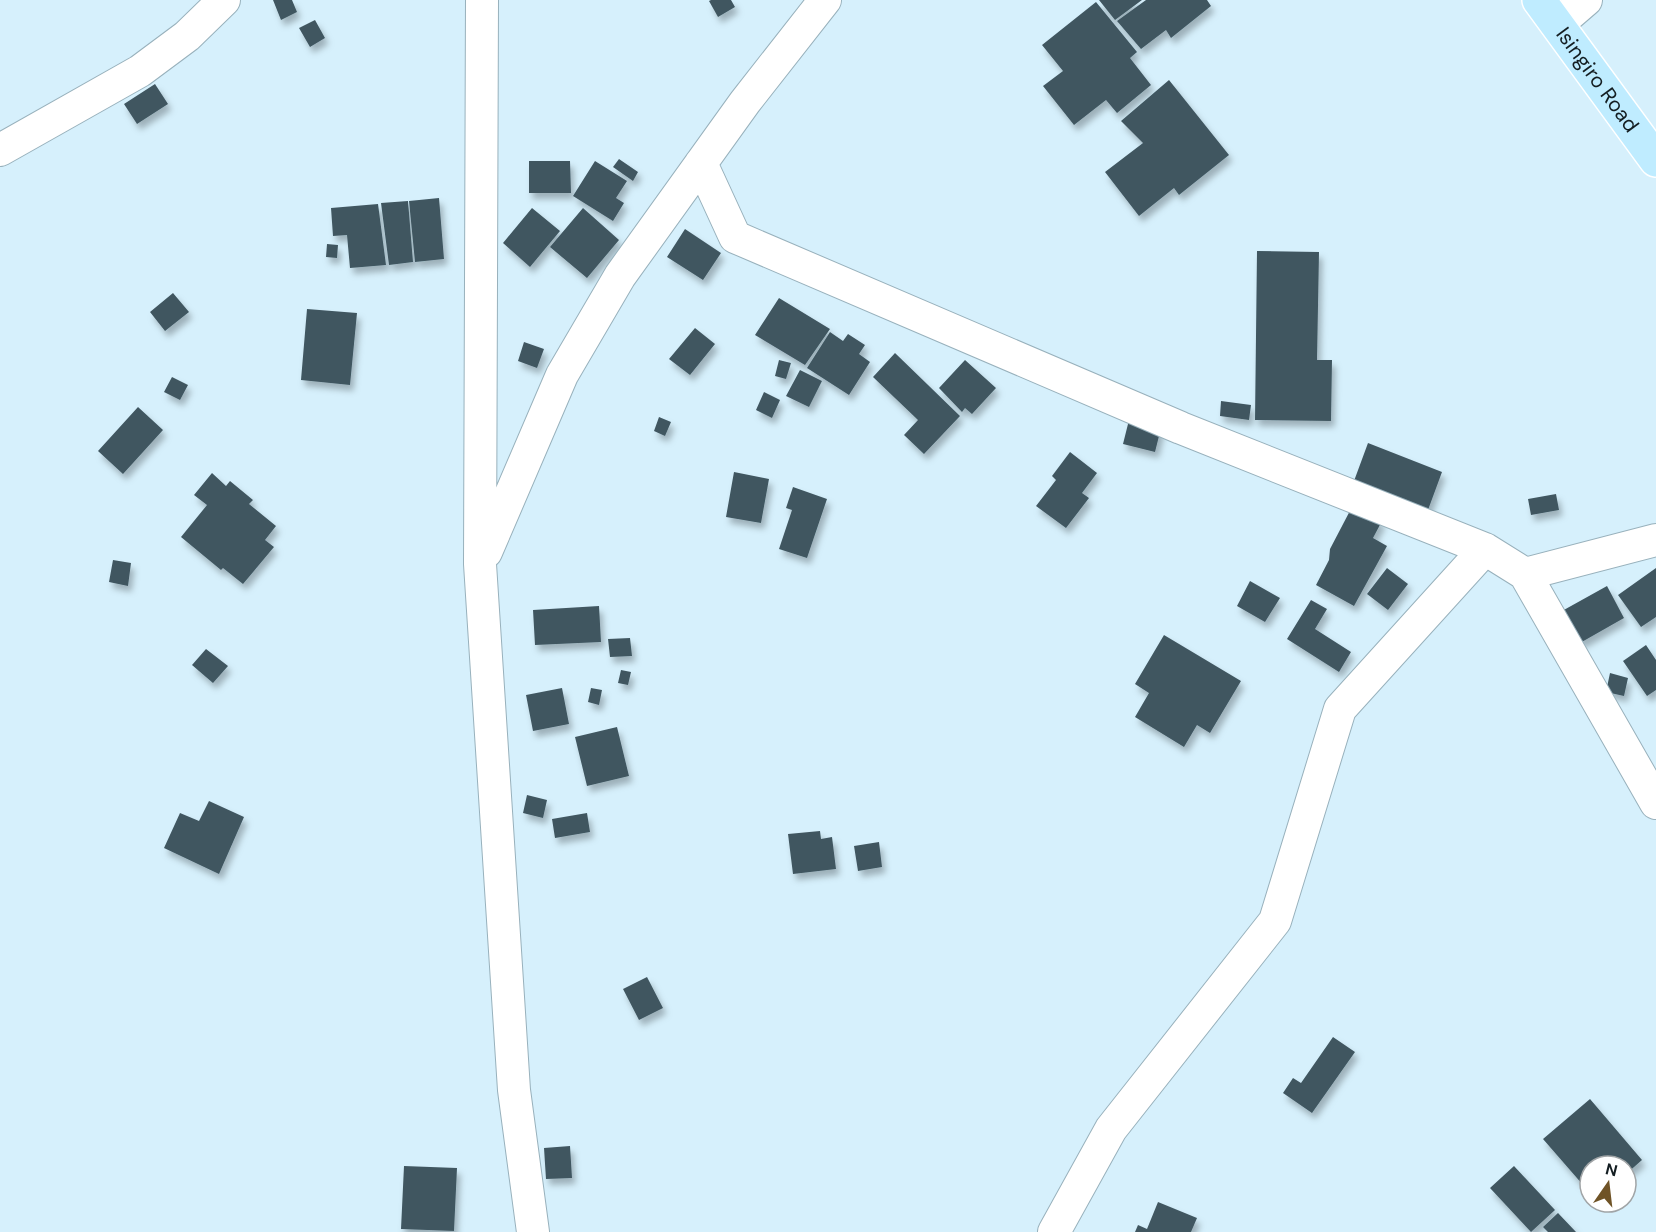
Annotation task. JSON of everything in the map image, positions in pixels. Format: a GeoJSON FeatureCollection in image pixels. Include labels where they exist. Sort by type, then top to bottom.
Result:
{"type":"FeatureCollection","features":[{"type":"Feature","properties":{"kind":"main road","name":"Isingiro Road"},"geometry":{"type":"LineString","coordinates":[[1548,12],[1656,160]]}},
{"type":"Feature","properties":{"kind":"street"},"geometry":{"type":"LineString","coordinates":[[0,150],[140,71],[187,36],[224,0]]}},
{"type":"Feature","properties":{"kind":"street"},"geometry":{"type":"LineString","coordinates":[[483,0],[480,564],[514,1090],[533,1232]]}},
{"type":"Feature","properties":{"kind":"street"},"geometry":{"type":"LineString","coordinates":[[480,564],[562,375],[620,276],[701,163],[825,0]]}},
{"type":"Feature","properties":{"kind":"street"},"geometry":{"type":"LineString","coordinates":[[1548,12],[1587,0]]}},
{"type":"Feature","properties":{"kind":"street"},"geometry":{"type":"LineString","coordinates":[[701,163],[735,237],[1181,428],[1485,549],[1525,574],[1656,803]]}},
{"type":"Feature","properties":{"kind":"street"},"geometry":{"type":"LineString","coordinates":[[1525,574],[1656,540]]}},
{"type":"Feature","properties":{"kind":"street"},"geometry":{"type":"LineString","coordinates":[[1054,1232],[1111,1129],[1275,921],[1340,709],[1485,549]]}},
{"type":"Feature","properties":{"kind":"building"},"geometry":{"type":"Polygon","coordinates":[[[273,0],[292,0],[297,12],[281,20],[273,0]]]}},
{"type":"Feature","properties":{"kind":"building"},"geometry":{"type":"Polygon","coordinates":[[[731,0],[735,7],[718,17],[709,1],[731,0]]]}},
{"type":"Feature","properties":{"kind":"building"},"geometry":{"type":"Polygon","coordinates":[[[1099,0],[1142,0],[1115,20],[1099,0]]]}},
{"type":"Feature","properties":{"kind":"building"},"geometry":{"type":"Polygon","coordinates":[[[1146,0],[1207,0],[1211,6],[1171,38],[1166,30],[1141,49],[1117,21],[1146,0]]]}},
{"type":"Feature","properties":{"kind":"building"},"geometry":{"type":"Polygon","coordinates":[[[1096,2],[1137,52],[1130,58],[1151,85],[1117,113],[1106,100],[1074,125],[1043,86],[1063,71],[1042,45],[1096,2]]]}},
{"type":"Feature","properties":{"kind":"building"},"geometry":{"type":"Polygon","coordinates":[[[315,20],[325,38],[310,47],[299,28],[315,20]]]}},
{"type":"Feature","properties":{"kind":"building"},"geometry":{"type":"Polygon","coordinates":[[[1169,80],[1229,155],[1179,195],[1174,188],[1139,216],[1105,172],[1143,143],[1121,121],[1169,80]]]}},
{"type":"Feature","properties":{"kind":"building"},"geometry":{"type":"Polygon","coordinates":[[[155,84],[168,104],[137,124],[124,104],[155,84]]]}},
{"type":"Feature","properties":{"kind":"building"},"geometry":{"type":"Polygon","coordinates":[[[619,159],[638,172],[633,181],[613,167],[619,159]]]}},
{"type":"Feature","properties":{"kind":"building"},"geometry":{"type":"Polygon","coordinates":[[[529,161],[570,161],[571,193],[529,193],[529,161]]]}},
{"type":"Feature","properties":{"kind":"building"},"geometry":{"type":"Polygon","coordinates":[[[595,161],[627,181],[616,198],[624,203],[613,221],[573,196],[595,161]]]}},
{"type":"Feature","properties":{"kind":"building"},"geometry":{"type":"Polygon","coordinates":[[[439,198],[444,259],[415,262],[409,201],[439,198]]]}},
{"type":"Feature","properties":{"kind":"building"},"geometry":{"type":"Polygon","coordinates":[[[408,201],[413,262],[389,265],[381,203],[408,201]]]}},
{"type":"Feature","properties":{"kind":"building"},"geometry":{"type":"Polygon","coordinates":[[[378,204],[386,265],[350,268],[347,235],[333,236],[331,208],[378,204]]]}},
{"type":"Feature","properties":{"kind":"building"},"geometry":{"type":"Polygon","coordinates":[[[532,208],[560,231],[530,267],[503,243],[532,208]]]}},
{"type":"Feature","properties":{"kind":"building"},"geometry":{"type":"Polygon","coordinates":[[[583,208],[619,240],[587,278],[550,247],[583,208]]]}},
{"type":"Feature","properties":{"kind":"building"},"geometry":{"type":"Polygon","coordinates":[[[685,229],[721,253],[703,280],[667,257],[685,229]]]}},
{"type":"Feature","properties":{"kind":"building"},"geometry":{"type":"Polygon","coordinates":[[[327,244],[338,245],[337,258],[326,257],[327,244]]]}},
{"type":"Feature","properties":{"kind":"building"},"geometry":{"type":"Polygon","coordinates":[[[1257,251],[1319,252],[1317,360],[1332,360],[1331,421],[1255,420],[1257,251]]]}},
{"type":"Feature","properties":{"kind":"building"},"geometry":{"type":"Polygon","coordinates":[[[173,293],[189,312],[165,331],[150,312],[173,293]]]}},
{"type":"Feature","properties":{"kind":"building"},"geometry":{"type":"Polygon","coordinates":[[[779,298],[830,329],[805,365],[755,335],[779,298]]]}},
{"type":"Feature","properties":{"kind":"building"},"geometry":{"type":"Polygon","coordinates":[[[307,309],[357,313],[350,385],[301,380],[307,309]]]}},
{"type":"Feature","properties":{"kind":"building"},"geometry":{"type":"Polygon","coordinates":[[[695,328],[715,344],[690,375],[669,359],[695,328]]]}},
{"type":"Feature","properties":{"kind":"building"},"geometry":{"type":"Polygon","coordinates":[[[830,332],[843,341],[848,334],[865,345],[859,354],[870,362],[849,395],[807,368],[830,332]]]}},
{"type":"Feature","properties":{"kind":"building"},"geometry":{"type":"Polygon","coordinates":[[[524,342],[544,349],[537,368],[518,361],[524,342]]]}},
{"type":"Feature","properties":{"kind":"building"},"geometry":{"type":"Polygon","coordinates":[[[895,353],[960,416],[924,454],[904,435],[918,420],[873,377],[895,353]]]}},
{"type":"Feature","properties":{"kind":"building"},"geometry":{"type":"Polygon","coordinates":[[[779,360],[791,363],[786,379],[775,376],[779,360]]]}},
{"type":"Feature","properties":{"kind":"building"},"geometry":{"type":"Polygon","coordinates":[[[965,360],[996,388],[972,414],[965,408],[962,412],[939,388],[965,360]]]}},
{"type":"Feature","properties":{"kind":"building"},"geometry":{"type":"Polygon","coordinates":[[[800,370],[822,381],[809,407],[786,396],[800,370]]]}},
{"type":"Feature","properties":{"kind":"building"},"geometry":{"type":"Polygon","coordinates":[[[172,377],[188,385],[180,400],[164,392],[172,377]]]}},
{"type":"Feature","properties":{"kind":"building"},"geometry":{"type":"Polygon","coordinates":[[[764,392],[780,400],[772,418],[756,410],[764,392]]]}},
{"type":"Feature","properties":{"kind":"building"},"geometry":{"type":"Polygon","coordinates":[[[1221,401],[1251,405],[1249,420],[1220,416],[1221,401]]]}},
{"type":"Feature","properties":{"kind":"building"},"geometry":{"type":"Polygon","coordinates":[[[138,407],[163,430],[123,474],[98,451],[138,407]]]}},
{"type":"Feature","properties":{"kind":"building"},"geometry":{"type":"Polygon","coordinates":[[[659,417],[671,422],[665,436],[654,431],[659,417]]]}},
{"type":"Feature","properties":{"kind":"building"},"geometry":{"type":"Polygon","coordinates":[[[1129,420],[1161,428],[1155,452],[1123,444],[1129,420]]]}},
{"type":"Feature","properties":{"kind":"building"},"geometry":{"type":"Polygon","coordinates":[[[1368,443],[1442,472],[1428,510],[1354,481],[1368,443]]]}},
{"type":"Feature","properties":{"kind":"building"},"geometry":{"type":"Polygon","coordinates":[[[1070,452],[1097,473],[1082,493],[1089,498],[1066,528],[1036,506],[1056,480],[1052,476],[1070,452]]]}},
{"type":"Feature","properties":{"kind":"building"},"geometry":{"type":"Polygon","coordinates":[[[734,472],[769,479],[761,523],[726,517],[734,472]]]}},
{"type":"Feature","properties":{"kind":"building"},"geometry":{"type":"Polygon","coordinates":[[[212,473],[226,486],[230,481],[253,500],[249,504],[276,526],[265,540],[274,547],[243,584],[223,568],[221,570],[181,537],[207,505],[194,495],[212,473]]]}},
{"type":"Feature","properties":{"kind":"building"},"geometry":{"type":"Polygon","coordinates":[[[793,487],[827,499],[807,558],[779,549],[792,510],[786,508],[793,487]]]}},
{"type":"Feature","properties":{"kind":"building"},"geometry":{"type":"Polygon","coordinates":[[[1556,494],[1559,510],[1531,515],[1528,499],[1556,494]]]}},
{"type":"Feature","properties":{"kind":"building"},"geometry":{"type":"Polygon","coordinates":[[[1353,505],[1382,521],[1373,538],[1387,546],[1354,606],[1316,585],[1329,560],[1330,549],[1353,505]]]}},
{"type":"Feature","properties":{"kind":"building"},"geometry":{"type":"Polygon","coordinates":[[[113,560],[131,563],[128,586],[109,582],[113,560]]]}},
{"type":"Feature","properties":{"kind":"building"},"geometry":{"type":"Polygon","coordinates":[[[1387,568],[1408,584],[1388,610],[1367,594],[1387,568]]]}},
{"type":"Feature","properties":{"kind":"building"},"geometry":{"type":"Polygon","coordinates":[[[1656,568],[1656,617],[1641,627],[1618,595],[1656,568]]]}},
{"type":"Feature","properties":{"kind":"building"},"geometry":{"type":"Polygon","coordinates":[[[1250,581],[1280,598],[1265,622],[1237,606],[1250,581]]]}},
{"type":"Feature","properties":{"kind":"building"},"geometry":{"type":"Polygon","coordinates":[[[1607,586],[1624,618],[1580,643],[1562,611],[1607,586]]]}},
{"type":"Feature","properties":{"kind":"building"},"geometry":{"type":"Polygon","coordinates":[[[1311,600],[1327,609],[1315,629],[1351,652],[1339,672],[1287,639],[1311,600]]]}},
{"type":"Feature","properties":{"kind":"building"},"geometry":{"type":"Polygon","coordinates":[[[599,606],[601,642],[535,645],[533,610],[599,606]]]}},
{"type":"Feature","properties":{"kind":"building"},"geometry":{"type":"Polygon","coordinates":[[[1164,635],[1241,681],[1210,733],[1197,725],[1184,747],[1135,717],[1149,693],[1135,684],[1164,635]]]}},
{"type":"Feature","properties":{"kind":"building"},"geometry":{"type":"Polygon","coordinates":[[[630,638],[632,656],[610,657],[608,639],[630,638]]]}},
{"type":"Feature","properties":{"kind":"building"},"geometry":{"type":"Polygon","coordinates":[[[1646,645],[1656,660],[1656,690],[1647,696],[1623,661],[1646,645]]]}},
{"type":"Feature","properties":{"kind":"building"},"geometry":{"type":"Polygon","coordinates":[[[206,649],[228,666],[213,683],[192,665],[206,649]]]}},
{"type":"Feature","properties":{"kind":"building"},"geometry":{"type":"Polygon","coordinates":[[[621,670],[631,672],[628,685],[618,683],[621,670]]]}},
{"type":"Feature","properties":{"kind":"building"},"geometry":{"type":"Polygon","coordinates":[[[1610,673],[1628,678],[1624,696],[1606,692],[1610,673]]]}},
{"type":"Feature","properties":{"kind":"building"},"geometry":{"type":"Polygon","coordinates":[[[562,688],[569,724],[533,731],[526,695],[562,688]]]}},
{"type":"Feature","properties":{"kind":"building"},"geometry":{"type":"Polygon","coordinates":[[[591,688],[602,690],[599,705],[588,702],[591,688]]]}},
{"type":"Feature","properties":{"kind":"building"},"geometry":{"type":"Polygon","coordinates":[[[617,727],[629,776],[587,786],[575,737],[617,727]]]}},
{"type":"Feature","properties":{"kind":"building"},"geometry":{"type":"Polygon","coordinates":[[[527,795],[547,800],[543,818],[523,813],[527,795]]]}},
{"type":"Feature","properties":{"kind":"building"},"geometry":{"type":"Polygon","coordinates":[[[209,801],[244,817],[219,874],[164,848],[180,813],[199,821],[209,801]]]}},
{"type":"Feature","properties":{"kind":"building"},"geometry":{"type":"Polygon","coordinates":[[[587,813],[590,832],[555,838],[552,819],[587,813]]]}},
{"type":"Feature","properties":{"kind":"building"},"geometry":{"type":"Polygon","coordinates":[[[820,831],[821,839],[832,837],[836,869],[793,874],[788,834],[820,831]]]}},
{"type":"Feature","properties":{"kind":"building"},"geometry":{"type":"Polygon","coordinates":[[[879,842],[882,867],[858,871],[854,846],[879,842]]]}},
{"type":"Feature","properties":{"kind":"building"},"geometry":{"type":"Polygon","coordinates":[[[647,977],[663,1008],[639,1020],[623,989],[647,977]]]}},
{"type":"Feature","properties":{"kind":"building"},"geometry":{"type":"Polygon","coordinates":[[[1333,1037],[1355,1052],[1312,1113],[1283,1093],[1293,1078],[1301,1083],[1333,1037]]]}},
{"type":"Feature","properties":{"kind":"building"},"geometry":{"type":"Polygon","coordinates":[[[1590,1099],[1637,1154],[1578,1154],[1578,1179],[1543,1139],[1590,1099]]]}},
{"type":"Feature","properties":{"kind":"building"},"geometry":{"type":"Polygon","coordinates":[[[570,1146],[572,1178],[546,1179],[544,1148],[570,1146]]]}},
{"type":"Feature","properties":{"kind":"building"},"geometry":{"type":"Polygon","coordinates":[[[404,1166],[457,1168],[454,1231],[401,1229],[404,1166]]]}},
{"type":"Feature","properties":{"kind":"building"},"geometry":{"type":"Polygon","coordinates":[[[1514,1166],[1555,1210],[1531,1232],[1490,1188],[1514,1166]]]}},
{"type":"Feature","properties":{"kind":"building"},"geometry":{"type":"Polygon","coordinates":[[[1158,1202],[1197,1218],[1191,1232],[1135,1232],[1138,1225],[1147,1229],[1158,1202]]]}},
{"type":"Feature","properties":{"kind":"building"},"geometry":{"type":"Polygon","coordinates":[[[1558,1213],[1576,1232],[1548,1232],[1543,1227],[1558,1213]]]}}]}
